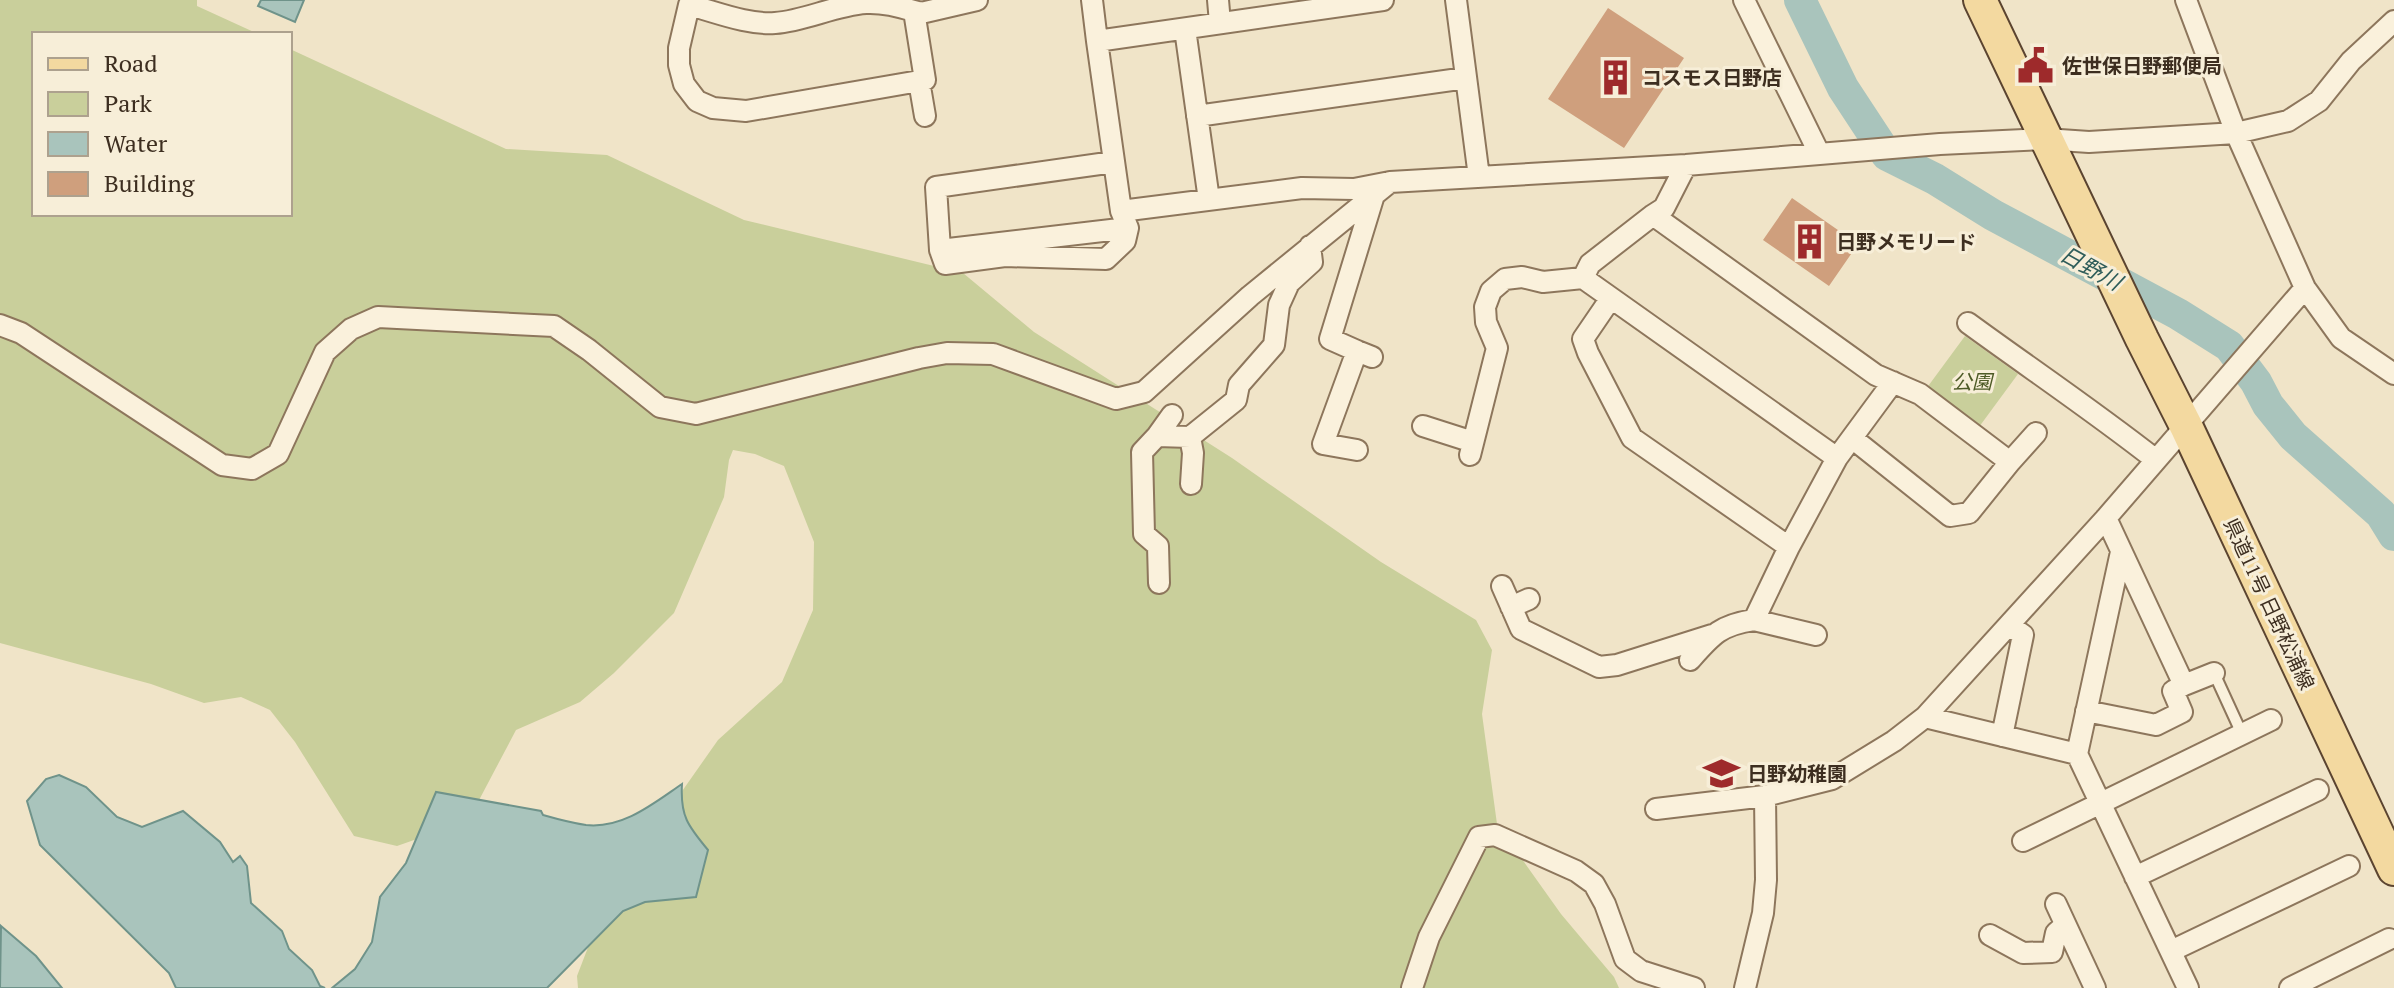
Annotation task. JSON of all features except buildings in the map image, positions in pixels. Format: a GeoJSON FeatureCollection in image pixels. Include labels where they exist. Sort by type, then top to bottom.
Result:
{"type":"FeatureCollection","features":[{"type":"Feature","properties":{"kind":"main road"},"geometry":{"type":"LineString","coordinates":[[1980,0],[2045,139]]}},
{"type":"Feature","properties":{"kind":"main road","name":"県道11号 日野松浦線"},"geometry":{"type":"LineString","coordinates":[[2045,139],[2186,426],[2394,869]]}},
{"type":"Feature","properties":{"kind":"street"},"geometry":{"type":"LineString","coordinates":[[914,11],[925,80],[746,111],[713,108],[697,101],[684,84],[679,48],[690,2],[753,21],[774,23],[865,3],[891,5],[914,11],[921,13],[977,0]]}},
{"type":"Feature","properties":{"kind":"street"},"geometry":{"type":"LineString","coordinates":[[1092,0],[1125,241],[1106,259],[1005,256],[945,264],[940,250],[936,187],[1114,162]]}},
{"type":"Feature","properties":{"kind":"street"},"geometry":{"type":"LineString","coordinates":[[1218,0],[1220,23]]}},
{"type":"Feature","properties":{"kind":"street"},"geometry":{"type":"LineString","coordinates":[[1097,41],[1383,0]]}},
{"type":"Feature","properties":{"kind":"street"},"geometry":{"type":"LineString","coordinates":[[1456,0],[1479,177]]}},
{"type":"Feature","properties":{"kind":"street"},"geometry":{"type":"LineString","coordinates":[[1744,0],[1819,153]]}},
{"type":"Feature","properties":{"kind":"street"},"geometry":{"type":"LineString","coordinates":[[2186,0],[2236,133],[2305,288],[2341,338],[2394,374]]}},
{"type":"Feature","properties":{"kind":"street"},"geometry":{"type":"LineString","coordinates":[[940,250],[1124,220],[1209,200],[1302,188],[1382,188],[1479,177],[1686,165],[1940,144],[2045,139],[2089,142],[2236,133],[2288,121],[2319,101],[2351,61],[2394,21]]}},
{"type":"Feature","properties":{"kind":"street"},"geometry":{"type":"LineString","coordinates":[[1185,29],[1209,200]]}},
{"type":"Feature","properties":{"kind":"street"},"geometry":{"type":"LineString","coordinates":[[1197,116],[1466,78]]}},
{"type":"Feature","properties":{"kind":"street"},"geometry":{"type":"LineString","coordinates":[[919,81],[925,116]]}},
{"type":"Feature","properties":{"kind":"street"},"geometry":{"type":"LineString","coordinates":[[1583,278],[1590,264],[1664,208],[1686,165]]}},
{"type":"Feature","properties":{"kind":"street"},"geometry":{"type":"LineString","coordinates":[[0,325],[21,333],[222,465],[252,469],[278,454],[325,352],[351,329],[378,317],[554,326],[660,407],[696,414],[947,353],[993,354],[1116,399],[1144,392],[1250,296],[1382,188]]}},
{"type":"Feature","properties":{"kind":"street"},"geometry":{"type":"LineString","coordinates":[[1357,450],[1323,444],[1365,354],[1330,339],[1382,188]]}},
{"type":"Feature","properties":{"kind":"street"},"geometry":{"type":"LineString","coordinates":[[1653,215],[1876,375],[1920,394],[2010,462]]}},
{"type":"Feature","properties":{"kind":"street"},"geometry":{"type":"LineString","coordinates":[[1157,436],[1190,437],[1236,400],[1239,385],[1274,345],[1279,305],[1289,283],[1312,262],[1310,246]]}},
{"type":"Feature","properties":{"kind":"street"},"geometry":{"type":"LineString","coordinates":[[1423,426],[1472,449],[1497,348],[1486,322],[1485,307],[1491,291],[1505,279],[1522,277],[1543,282],[1583,278],[1837,458]]}},
{"type":"Feature","properties":{"kind":"street"},"geometry":{"type":"LineString","coordinates":[[1656,809],[1765,796],[1832,779],[1894,741],[1925,717],[2106,518],[2305,288]]}},
{"type":"Feature","properties":{"kind":"street"},"geometry":{"type":"LineString","coordinates":[[1611,298],[1583,339],[1632,438],[1789,547]]}},
{"type":"Feature","properties":{"kind":"street"},"geometry":{"type":"LineString","coordinates":[[1968,323],[2156,460]]}},
{"type":"Feature","properties":{"kind":"street"},"geometry":{"type":"LineString","coordinates":[[1754,620],[1837,458],[1893,382]]}},
{"type":"Feature","properties":{"kind":"street"},"geometry":{"type":"LineString","coordinates":[[1159,583],[1158,546],[1144,534],[1142,452],[1172,415]]}},
{"type":"Feature","properties":{"kind":"street"},"geometry":{"type":"LineString","coordinates":[[1852,438],[1950,516],[1969,513],[2036,433]]}},
{"type":"Feature","properties":{"kind":"street"},"geometry":{"type":"LineString","coordinates":[[1190,437],[1193,453],[1191,484]]}},
{"type":"Feature","properties":{"kind":"street"},"geometry":{"type":"LineString","coordinates":[[2106,518],[2184,685]]}},
{"type":"Feature","properties":{"kind":"street"},"geometry":{"type":"LineString","coordinates":[[2121,552],[2077,754],[2188,988]]}},
{"type":"Feature","properties":{"kind":"street"},"geometry":{"type":"LineString","coordinates":[[1502,586],[1520,603],[1521,629],[1599,667],[1617,665],[1712,635],[1733,623],[1754,620],[1816,635]]}},
{"type":"Feature","properties":{"kind":"street"},"geometry":{"type":"LineString","coordinates":[[2002,736],[2023,635],[2009,625]]}},
{"type":"Feature","properties":{"kind":"street"},"geometry":{"type":"LineString","coordinates":[[1690,660],[1712,635]]}},
{"type":"Feature","properties":{"kind":"street"},"geometry":{"type":"LineString","coordinates":[[2086,711],[2156,725],[2182,712],[2173,691],[2214,673]]}},
{"type":"Feature","properties":{"kind":"street"},"geometry":{"type":"LineString","coordinates":[[1925,717],[2077,754]]}},
{"type":"Feature","properties":{"kind":"street"},"geometry":{"type":"LineString","coordinates":[[2023,841],[2271,720]]}},
{"type":"Feature","properties":{"kind":"street"},"geometry":{"type":"LineString","coordinates":[[2135,877],[2318,790]]}},
{"type":"Feature","properties":{"kind":"street"},"geometry":{"type":"LineString","coordinates":[[1745,988],[1764,902],[1765,796]]}},
{"type":"Feature","properties":{"kind":"street"},"geometry":{"type":"LineString","coordinates":[[1412,988],[1429,937],[1479,837],[1495,835],[1576,871],[1594,884],[1605,904],[1625,959],[1641,971],[1694,988]]}},
{"type":"Feature","properties":{"kind":"street"},"geometry":{"type":"LineString","coordinates":[[2171,951],[2349,866]]}},
{"type":"Feature","properties":{"kind":"street"},"geometry":{"type":"LineString","coordinates":[[2056,904],[2095,988]]}},
{"type":"Feature","properties":{"kind":"street"},"geometry":{"type":"LineString","coordinates":[[1990,935],[2023,953],[2052,952],[2056,933],[2065,925]]}},
{"type":"Feature","properties":{"kind":"street"},"geometry":{"type":"LineString","coordinates":[[2290,988],[2316,982],[2389,939]]}},
{"type":"Feature","properties":{"kind":"lane"},"geometry":{"type":"LineString","coordinates":[[2214,673],[2242,734]]}},
{"type":"Feature","properties":{"kind":"green space"},"geometry":{"type":"Polygon","coordinates":[[[0,0],[197,0],[197,6],[254,32],[32,32],[32,216],[292,216],[292,50],[506,149],[607,155],[744,220],[963,273],[1034,332],[1232,458],[1381,562],[1476,620],[1492,650],[1482,714],[1497,824],[1561,914],[1614,977],[1619,988],[578,988],[577,976],[607,898],[718,740],[782,682],[813,610],[814,542],[784,466],[755,454],[733,450],[724,497],[674,613],[580,702],[516,730],[468,821],[397,846],[354,836],[295,742],[270,710],[241,697],[204,703],[151,684],[0,643],[0,0]]]}},
{"type":"Feature","properties":{"kind":"green space","name":"公園"},"geometry":{"type":"Polygon","coordinates":[[[1965,336],[2018,374],[1979,427],[1926,389],[1965,336]]]}},
{"type":"Feature","properties":{"kind":"water"},"geometry":{"type":"Polygon","coordinates":[[[261,0],[304,0],[295,22],[258,6],[261,0]]]}},
{"type":"Feature","properties":{"kind":"water"},"geometry":{"type":"Polygon","coordinates":[[[59,775],[86,787],[117,817],[142,827],[183,811],[220,842],[233,862],[240,856],[247,866],[251,903],[282,931],[289,949],[312,970],[320,986],[325,988],[176,988],[169,973],[40,845],[27,801],[46,779],[59,775]]]}},
{"type":"Feature","properties":{"kind":"water"},"geometry":{"type":"Polygon","coordinates":[[[682,784],[682,804],[687,820],[708,850],[696,897],[645,902],[623,911],[547,988],[332,988],[355,969],[372,942],[380,897],[406,863],[436,792],[541,811],[543,815],[575,823],[600,825],[637,813],[682,784]]]}},
{"type":"Feature","properties":{"kind":"water"},"geometry":{"type":"Polygon","coordinates":[[[1,926],[36,956],[62,988],[0,988],[1,926]]]}},
{"type":"Feature","properties":{"kind":"waterway","name":"日野川"},"geometry":{"type":"LineString","coordinates":[[1800,0],[1843,88],[1887,155],[2178,314],[2229,346],[2256,382],[2268,405],[2293,436],[2381,514],[2394,535]]}},
{"type":"Feature","properties":{"kind":"place","name":"佐世保日野郵便局"},"geometry":{"type":"Point","coordinates":[2036,66]}},
{"type":"Feature","properties":{"kind":"place","name":"コスモス日野店"},"geometry":{"type":"Point","coordinates":[1616,78]}},
{"type":"Feature","properties":{"kind":"place","name":"日野メモリード"},"geometry":{"type":"Point","coordinates":[1810,242]}},
{"type":"Feature","properties":{"kind":"place","name":"日野幼稚園"},"geometry":{"type":"Point","coordinates":[1721,774]}}]}
